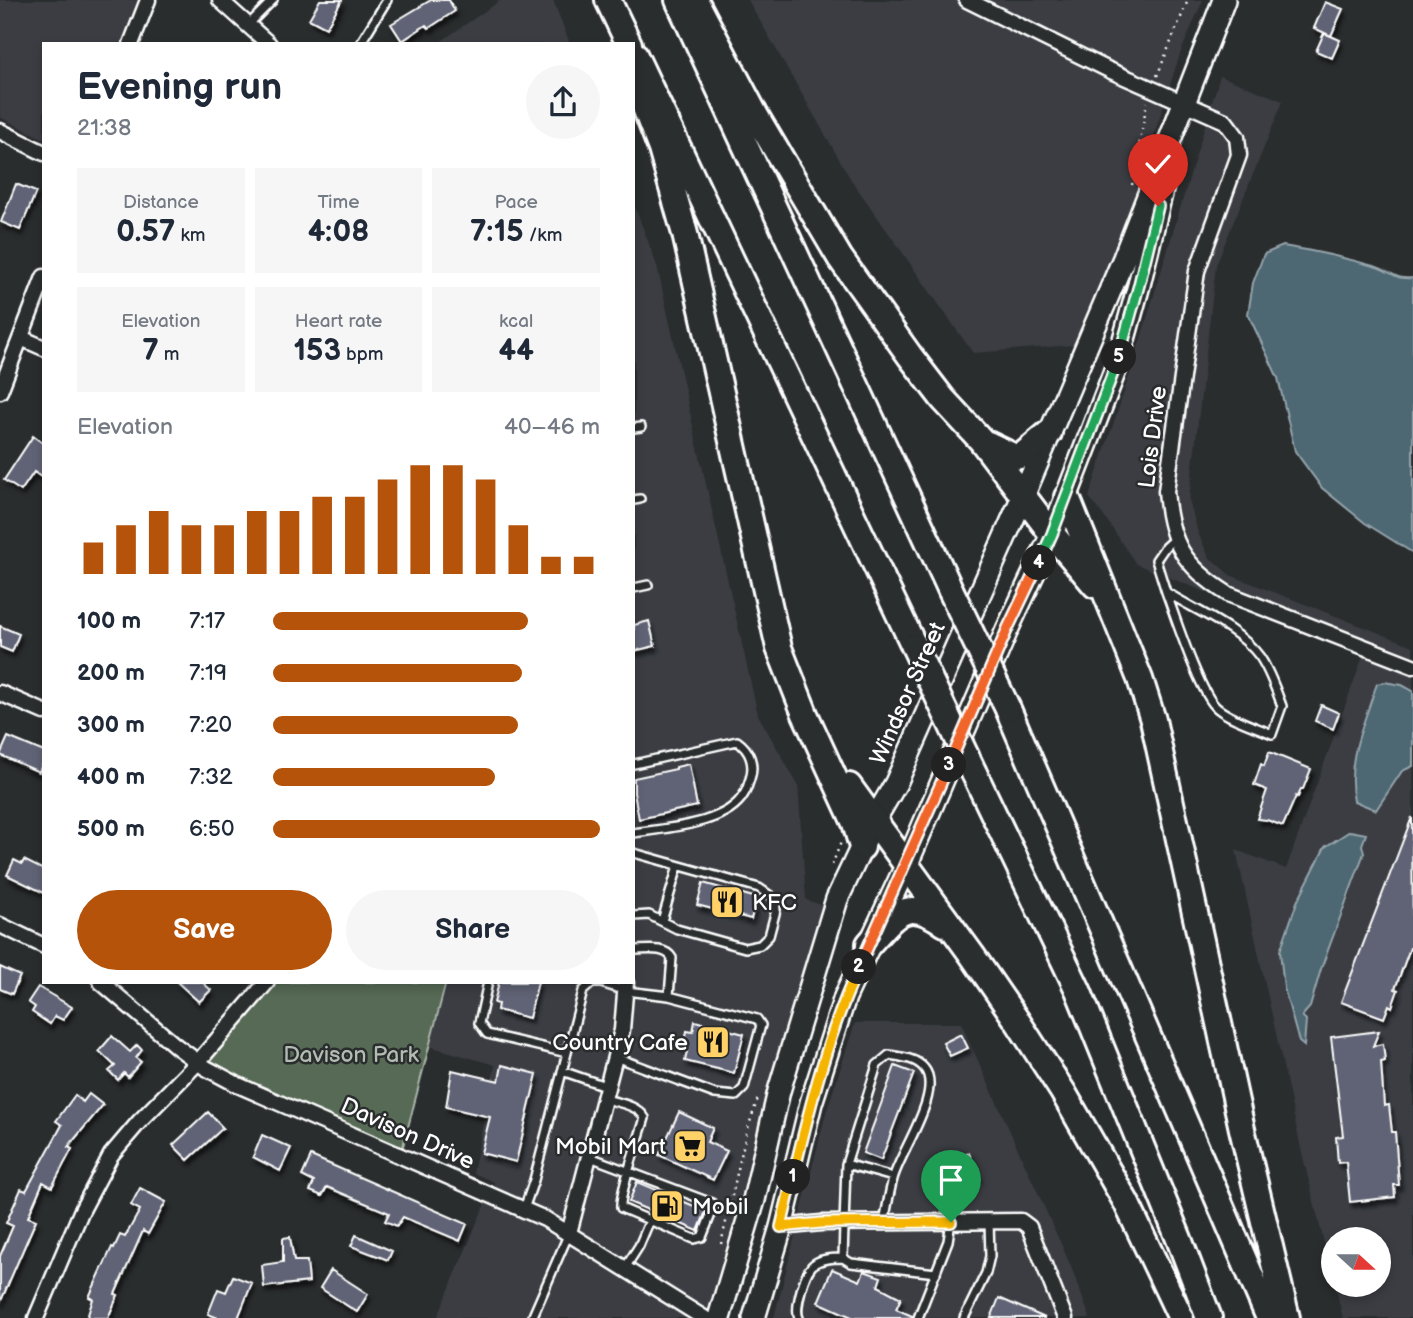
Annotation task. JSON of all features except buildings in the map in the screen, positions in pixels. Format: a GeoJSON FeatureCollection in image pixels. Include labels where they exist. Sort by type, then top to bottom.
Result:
{"type":"FeatureCollection","features":[{"type":"Feature","properties":{"kind":"highway"},"geometry":{"type":"LineString","coordinates":[[605,0],[619,42]]}},
{"type":"Feature","properties":{"kind":"highway"},"geometry":{"type":"LineString","coordinates":[[605,0],[628,42]]}},
{"type":"Feature","properties":{"kind":"highway"},"geometry":{"type":"LineString","coordinates":[[678,0],[1008,709],[1269,1318]]}},
{"type":"Feature","properties":{"kind":"highway"},"geometry":{"type":"LineString","coordinates":[[695,0],[756,116],[840,258],[943,399],[981,440],[1052,534],[1108,602]]}},
{"type":"Feature","properties":{"kind":"highway"},"geometry":{"type":"LineString","coordinates":[[635,56],[1078,990],[1209,1318]]}},
{"type":"Feature","properties":{"kind":"highway"},"geometry":{"type":"LineString","coordinates":[[635,82],[661,149],[685,234],[779,648],[820,749],[855,823],[862,847]]}},
{"type":"Feature","properties":{"kind":"highway"},"geometry":{"type":"LineString","coordinates":[[981,440],[1015,457],[1023,455],[1049,433]]}},
{"type":"Feature","properties":{"kind":"highway"},"geometry":{"type":"LineString","coordinates":[[1067,497],[1140,679],[1153,720],[1242,1129],[1287,1318]]}},
{"type":"Feature","properties":{"kind":"highway"},"geometry":{"type":"LineString","coordinates":[[820,749],[875,819],[1018,1022],[1094,1144],[1126,1202],[1181,1318]]}},
{"type":"Feature","properties":{"kind":"highway"},"geometry":{"type":"LineString","coordinates":[[869,944],[891,920],[911,909],[928,911],[953,930]]}},
{"type":"Feature","properties":{"kind":"main road","name":"Windsor Street"},"geometry":{"type":"LineString","coordinates":[[719,1318],[754,1200],[779,1091],[804,1002],[837,899],[875,819],[896,783],[1024,494],[1124,258],[1224,0]]}},
{"type":"Feature","properties":{"kind":"main road","name":"Windsor Street"},"geometry":{"type":"LineString","coordinates":[[754,1318],[781,1227],[811,1103],[845,998],[1052,534],[1119,357],[1183,102]]}},
{"type":"Feature","properties":{"kind":"street"},"geometry":{"type":"LineString","coordinates":[[132,42],[148,0]]}},
{"type":"Feature","properties":{"kind":"street"},"geometry":{"type":"LineString","coordinates":[[220,0],[266,42]]}},
{"type":"Feature","properties":{"kind":"street","name":"Lois Drive"},"geometry":{"type":"LineString","coordinates":[[967,0],[1109,70],[1225,121],[1237,137],[1239,156],[1197,271],[1166,491],[1168,522],[1179,549],[1205,580],[1228,594],[1413,666]]}},
{"type":"Feature","properties":{"kind":"street"},"geometry":{"type":"LineString","coordinates":[[0,131],[42,152]]}},
{"type":"Feature","properties":{"kind":"street"},"geometry":{"type":"LineString","coordinates":[[0,391],[42,282]]}},
{"type":"Feature","properties":{"kind":"street"},"geometry":{"type":"LineString","coordinates":[[21,338],[42,347]]}},
{"type":"Feature","properties":{"kind":"street"},"geometry":{"type":"LineString","coordinates":[[0,693],[42,711]]}},
{"type":"Feature","properties":{"kind":"street"},"geometry":{"type":"LineString","coordinates":[[0,925],[42,945]]}},
{"type":"Feature","properties":{"kind":"street","name":"Davison Drive"},"geometry":{"type":"LineString","coordinates":[[103,984],[198,1062],[238,1085],[524,1209],[569,1233],[704,1318]]}},
{"type":"Feature","properties":{"kind":"street"},"geometry":{"type":"LineString","coordinates":[[36,1318],[81,1212],[111,1155],[198,1062],[265,984]]}},
{"type":"Feature","properties":{"kind":"street"},"geometry":{"type":"LineString","coordinates":[[569,1233],[622,1030],[626,986]]}},
{"type":"Feature","properties":{"kind":"street"},"geometry":{"type":"LineString","coordinates":[[781,1227],[843,1222],[1021,1221],[1029,1227],[1065,1318]]}},
{"type":"Feature","properties":{"kind":"lane"},"geometry":{"type":"LineString","coordinates":[[248,25],[273,0]]}},
{"type":"Feature","properties":{"kind":"lane"},"geometry":{"type":"LineString","coordinates":[[360,42],[387,0]]}},
{"type":"Feature","properties":{"kind":"lane"},"geometry":{"type":"LineString","coordinates":[[1166,592],[1241,638],[1259,656],[1273,680],[1282,706],[1272,734],[1215,707],[1206,692],[1186,647],[1166,592],[1156,560],[1175,538]]}},
{"type":"Feature","properties":{"kind":"lane"},"geometry":{"type":"LineString","coordinates":[[635,588],[648,585]]}},
{"type":"Feature","properties":{"kind":"lane"},"geometry":{"type":"LineString","coordinates":[[635,764],[737,741],[746,747],[754,769],[744,796],[723,814],[691,823],[635,833]]}},
{"type":"Feature","properties":{"kind":"lane"},"geometry":{"type":"LineString","coordinates":[[635,853],[759,888],[775,899],[776,910],[769,936],[760,945],[745,948],[677,929],[649,915],[635,916]]}},
{"type":"Feature","properties":{"kind":"lane"},"geometry":{"type":"LineString","coordinates":[[662,921],[678,866]]}},
{"type":"Feature","properties":{"kind":"lane"},"geometry":{"type":"LineString","coordinates":[[635,950],[662,950],[669,953],[672,958],[669,996]]}},
{"type":"Feature","properties":{"kind":"lane"},"geometry":{"type":"LineString","coordinates":[[488,984],[479,1023],[487,1034],[567,1053]]}},
{"type":"Feature","properties":{"kind":"lane"},"geometry":{"type":"LineString","coordinates":[[524,1209],[583,991],[591,984]]}},
{"type":"Feature","properties":{"kind":"lane"},"geometry":{"type":"LineString","coordinates":[[615,1058],[715,1094],[736,1096],[744,1088],[761,1025],[757,1019],[626,986]]}},
{"type":"Feature","properties":{"kind":"lane"},"geometry":{"type":"LineString","coordinates":[[843,1258],[846,1164],[877,1065],[889,1055],[916,1060],[926,1070],[931,1088],[927,1103],[893,1177],[884,1222]]}},
{"type":"Feature","properties":{"kind":"lane"},"geometry":{"type":"LineString","coordinates":[[562,1071],[635,1108],[645,1118],[630,1172],[620,1202],[621,1208],[694,1239],[702,1237],[714,1208],[712,1203],[630,1172],[590,1157]]}},
{"type":"Feature","properties":{"kind":"lane"},"geometry":{"type":"LineString","coordinates":[[846,1164],[893,1177]]}},
{"type":"Feature","properties":{"kind":"lane"},"geometry":{"type":"LineString","coordinates":[[625,1268],[639,1247],[650,1220]]}},
{"type":"Feature","properties":{"kind":"lane"},"geometry":{"type":"LineString","coordinates":[[964,1318],[986,1273],[990,1256],[989,1221]]}},
{"type":"Feature","properties":{"kind":"lane"},"geometry":{"type":"LineString","coordinates":[[918,1318],[948,1241],[951,1222]]}},
{"type":"Feature","properties":{"kind":"lane"},"geometry":{"type":"LineString","coordinates":[[532,1318],[569,1233]]}},
{"type":"Feature","properties":{"kind":"lane"},"geometry":{"type":"LineString","coordinates":[[799,1318],[796,1312],[798,1303],[811,1267],[817,1261],[843,1258],[851,1263],[936,1273]]}},
{"type":"Feature","properties":{"kind":"shaded area"},"geometry":{"type":"Polygon","coordinates":[[[0,0],[137,0],[122,42],[42,42],[42,138],[0,117],[0,0]]]}},
{"type":"Feature","properties":{"kind":"shaded area"},"geometry":{"type":"Polygon","coordinates":[[[501,0],[553,0],[569,42],[440,42],[501,0]]]}},
{"type":"Feature","properties":{"kind":"shaded area"},"geometry":{"type":"Polygon","coordinates":[[[748,0],[1203,0],[1180,54],[1119,243],[1074,345],[973,353],[850,178],[748,0]]]}},
{"type":"Feature","properties":{"kind":"shaded area"},"geometry":{"type":"Polygon","coordinates":[[[1220,76],[1283,101],[1216,265],[1189,500],[1198,533],[1209,557],[1230,575],[1413,646],[1413,1318],[1343,1318],[1338,1297],[1391,1297],[1391,1227],[1321,1227],[1321,1230],[1236,850],[1286,869],[1363,656],[1136,564],[1089,497],[1132,368],[1220,76]]]}},
{"type":"Feature","properties":{"kind":"shaded area"},"geometry":{"type":"Polygon","coordinates":[[[635,207],[657,266],[758,715],[798,785],[806,900],[830,908],[804,976],[756,1132],[708,1318],[437,1318],[494,1182],[473,1173],[495,1065],[429,1046],[445,984],[635,984],[635,207]]]}},
{"type":"Feature","properties":{"kind":"shaded area"},"geometry":{"type":"Polygon","coordinates":[[[855,1023],[961,1023],[1070,1264],[1090,1318],[774,1318],[826,1113],[855,1023]]]}},
{"type":"Feature","properties":{"kind":"green space","name":"Davison Park"},"geometry":{"type":"Polygon","coordinates":[[[265,984],[445,984],[401,1154],[198,1062],[265,984]]]}},
{"type":"Feature","properties":{"kind":"water"},"geometry":{"type":"Polygon","coordinates":[[[1283,246],[1377,267],[1398,277],[1413,278],[1413,553],[1365,523],[1322,488],[1295,451],[1278,378],[1248,314],[1253,283],[1264,254],[1283,246]]]}},
{"type":"Feature","properties":{"kind":"water"},"geometry":{"type":"Polygon","coordinates":[[[1384,682],[1402,685],[1413,691],[1413,766],[1402,771],[1376,810],[1354,801],[1352,773],[1356,746],[1374,692],[1377,684],[1384,682]]]}},
{"type":"Feature","properties":{"kind":"water"},"geometry":{"type":"Polygon","coordinates":[[[1350,831],[1366,834],[1362,845],[1364,853],[1321,969],[1310,1007],[1302,1016],[1306,1020],[1304,1046],[1299,1042],[1284,988],[1280,951],[1297,902],[1325,847],[1350,831]]]}},
{"type":"Feature","properties":{"kind":"place","name":"KFC"},"geometry":{"type":"Point","coordinates":[727,902]}},
{"type":"Feature","properties":{"kind":"place","name":"Country Cafe"},"geometry":{"type":"Point","coordinates":[713,1042]}},
{"type":"Feature","properties":{"kind":"place","name":"Mobil Mart"},"geometry":{"type":"Point","coordinates":[690,1146]}},
{"type":"Feature","properties":{"kind":"place","name":"Mobil"},"geometry":{"type":"Point","coordinates":[667,1206]}},
{"type":"Feature","properties":{"kind":"route"},"geometry":{"type":"LineString","coordinates":[[951,1222],[821,1223],[781,1227],[811,1103],[845,998],[1052,534],[1116,369],[1158,206]]}}]}
